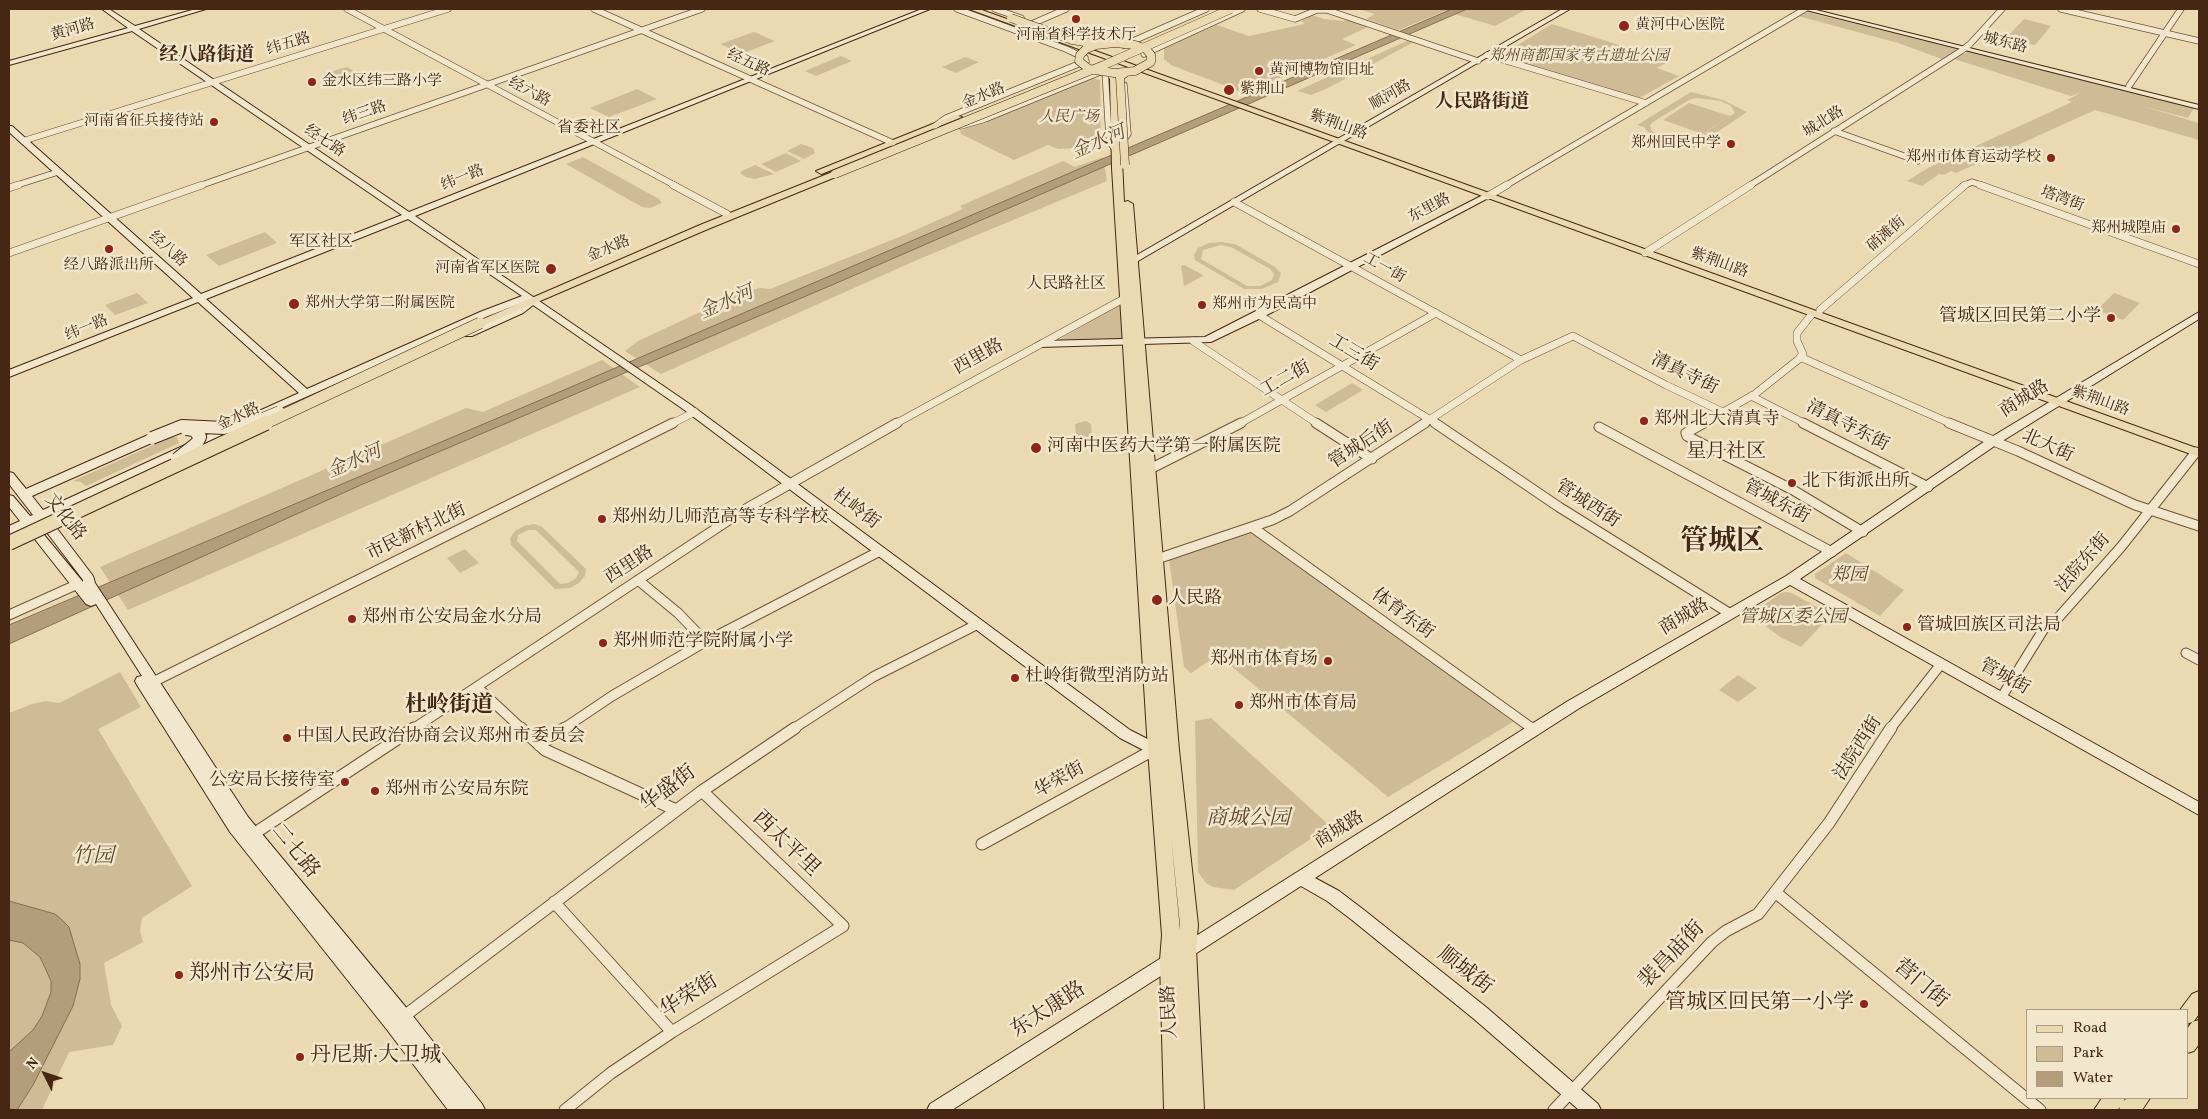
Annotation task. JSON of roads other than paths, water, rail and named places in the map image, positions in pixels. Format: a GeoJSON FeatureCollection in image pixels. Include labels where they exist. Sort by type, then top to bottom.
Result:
{"type":"FeatureCollection","features":[{"type":"Feature","properties":{"kind":"main road"},"geometry":{"type":"LineString","coordinates":[[965,9],[1071,48],[1085,56]]}},
{"type":"Feature","properties":{"kind":"main road"},"geometry":{"type":"LineString","coordinates":[[973,9],[1085,56],[1230,100]]}},
{"type":"Feature","properties":{"kind":"main road"},"geometry":{"type":"LineString","coordinates":[[978,9],[1085,56],[1090,69],[1106,72],[1114,78],[1117,151],[1121,167]]}},
{"type":"Feature","properties":{"kind":"main road"},"geometry":{"type":"LineString","coordinates":[[985,9],[1072,40],[1104,45]]}},
{"type":"Feature","properties":{"kind":"main road"},"geometry":{"type":"LineString","coordinates":[[1121,44],[1155,35],[1214,9]]}},
{"type":"Feature","properties":{"kind":"main road","name":"金水路"},"geometry":{"type":"LineString","coordinates":[[531,298],[1081,71],[1223,9]]}},
{"type":"Feature","properties":{"kind":"main road","name":"金水路"},"geometry":{"type":"LineString","coordinates":[[833,173],[1104,65],[1231,9]]}},
{"type":"Feature","properties":{"kind":"main road"},"geometry":{"type":"LineString","coordinates":[[754,205],[793,194],[1075,79],[1093,73],[1143,68],[1154,48],[1160,44],[1236,9]]}},
{"type":"Feature","properties":{"kind":"main road"},"geometry":{"type":"LineString","coordinates":[[754,205],[795,181],[1071,71],[1078,66],[1085,56],[1086,49],[1104,45],[1139,46],[1160,70],[1196,83],[1230,100]]}},
{"type":"Feature","properties":{"kind":"main road"},"geometry":{"type":"LineString","coordinates":[[1121,167],[1123,141],[1120,77],[1130,70],[1230,100]]}},
{"type":"Feature","properties":{"kind":"main road","name":"紫荆山路"},"geometry":{"type":"LineString","coordinates":[[1230,100],[2198,450]]}},
{"type":"Feature","properties":{"kind":"main road","name":"人民路"},"geometry":{"type":"LineString","coordinates":[[1121,167],[1134,343],[1156,750],[1171,935],[1169,960],[1174,1110]]}},
{"type":"Feature","properties":{"kind":"main road","name":"金水路"},"geometry":{"type":"LineString","coordinates":[[9,537],[531,298],[727,214],[754,205]]}},
{"type":"Feature","properties":{"kind":"main road","name":"人民路"},"geometry":{"type":"LineString","coordinates":[[1128,263],[1125,298],[1134,343],[1150,469],[1171,750],[1189,924],[1187,949],[1194,1110]]}},
{"type":"Feature","properties":{"kind":"main road","name":"金水路"},"geometry":{"type":"LineString","coordinates":[[9,543],[478,322]]}},
{"type":"Feature","properties":{"kind":"main road"},"geometry":{"type":"LineString","coordinates":[[2188,1014],[2199,1000]]}},
{"type":"Feature","properties":{"kind":"main road"},"geometry":{"type":"LineString","coordinates":[[2188,1043],[2199,1029]]}},
{"type":"Feature","properties":{"kind":"main road"},"geometry":{"type":"LineString","coordinates":[[2104,1110],[2114,1099]]}},
{"type":"Feature","properties":{"kind":"main road"},"geometry":{"type":"LineString","coordinates":[[2129,1110],[2139,1099]]}},
{"type":"Feature","properties":{"kind":"street","name":"经七路"},"geometry":{"type":"LineString","coordinates":[[105,9],[307,148],[531,298]]}},
{"type":"Feature","properties":{"kind":"street","name":"黄河路"},"geometry":{"type":"LineString","coordinates":[[9,62],[194,9]]}},
{"type":"Feature","properties":{"kind":"street","name":"黄河路"},"geometry":{"type":"LineString","coordinates":[[132,27],[203,9]]}},
{"type":"Feature","properties":{"kind":"street","name":"经六路"},"geometry":{"type":"LineString","coordinates":[[347,9],[727,214]]}},
{"type":"Feature","properties":{"kind":"street","name":"纬五路"},"geometry":{"type":"LineString","coordinates":[[23,141],[448,9]]}},
{"type":"Feature","properties":{"kind":"street","name":"经五路"},"geometry":{"type":"LineString","coordinates":[[594,9],[892,143]]}},
{"type":"Feature","properties":{"kind":"street","name":"纬三路"},"geometry":{"type":"LineString","coordinates":[[9,253],[702,9]]}},
{"type":"Feature","properties":{"kind":"street","name":"纬一路"},"geometry":{"type":"LineString","coordinates":[[9,374],[927,9]]}},
{"type":"Feature","properties":{"kind":"street"},"geometry":{"type":"LineString","coordinates":[[957,9],[1085,56]]}},
{"type":"Feature","properties":{"kind":"street"},"geometry":{"type":"LineString","coordinates":[[995,9],[1072,37],[1104,45]]}},
{"type":"Feature","properties":{"kind":"street"},"geometry":{"type":"LineString","coordinates":[[1034,23],[1066,9]]}},
{"type":"Feature","properties":{"kind":"street"},"geometry":{"type":"LineString","coordinates":[[1121,44],[1206,9]]}},
{"type":"Feature","properties":{"kind":"street"},"geometry":{"type":"LineString","coordinates":[[1149,56],[1242,9]]}},
{"type":"Feature","properties":{"kind":"street"},"geometry":{"type":"LineString","coordinates":[[1260,9],[1295,20],[1317,10],[1327,10],[1478,61]]}},
{"type":"Feature","properties":{"kind":"street","name":"顺河路"},"geometry":{"type":"LineString","coordinates":[[1128,263],[1567,9]]}},
{"type":"Feature","properties":{"kind":"street","name":"城东路"},"geometry":{"type":"LineString","coordinates":[[1805,9],[2129,86],[2199,105]]}},
{"type":"Feature","properties":{"kind":"street","name":"东里路"},"geometry":{"type":"LineString","coordinates":[[1040,344],[1193,341],[1215,337],[1259,316],[1491,194],[1805,9]]}},
{"type":"Feature","properties":{"kind":"street","name":"城东路"},"geometry":{"type":"LineString","coordinates":[[1816,9],[2199,105]]}},
{"type":"Feature","properties":{"kind":"street","name":"城北路"},"geometry":{"type":"LineString","coordinates":[[1649,251],[1966,47],[2002,9]]}},
{"type":"Feature","properties":{"kind":"street"},"geometry":{"type":"LineString","coordinates":[[2061,9],[2199,40]]}},
{"type":"Feature","properties":{"kind":"street"},"geometry":{"type":"LineString","coordinates":[[2129,86],[2181,9]]}},
{"type":"Feature","properties":{"kind":"street"},"geometry":{"type":"LineString","coordinates":[[935,126],[946,118],[1085,56],[1104,45]]}},
{"type":"Feature","properties":{"kind":"street"},"geometry":{"type":"LineString","coordinates":[[1488,55],[1646,103]]}},
{"type":"Feature","properties":{"kind":"street"},"geometry":{"type":"LineString","coordinates":[[951,129],[985,119],[1106,72]]}},
{"type":"Feature","properties":{"kind":"street","name":"经八路"},"geometry":{"type":"LineString","coordinates":[[9,128],[306,394]]}},
{"type":"Feature","properties":{"kind":"street"},"geometry":{"type":"LineString","coordinates":[[1834,131],[1918,161]]}},
{"type":"Feature","properties":{"kind":"street"},"geometry":{"type":"LineString","coordinates":[[9,188],[58,172]]}},
{"type":"Feature","properties":{"kind":"street","name":"塔湾街"},"geometry":{"type":"LineString","coordinates":[[1972,182],[2199,264]]}},
{"type":"Feature","properties":{"kind":"street","name":"硝滩街"},"geometry":{"type":"LineString","coordinates":[[1816,312],[1967,183],[1972,182]]}},
{"type":"Feature","properties":{"kind":"street","name":"工一街"},"geometry":{"type":"LineString","coordinates":[[1234,202],[1521,360]]}},
{"type":"Feature","properties":{"kind":"street"},"geometry":{"type":"LineString","coordinates":[[9,531],[484,314],[531,298]]}},
{"type":"Feature","properties":{"kind":"street"},"geometry":{"type":"LineString","coordinates":[[9,549],[519,310],[531,298]]}},
{"type":"Feature","properties":{"kind":"street","name":"杜岭街"},"geometry":{"type":"LineString","coordinates":[[531,298],[695,412],[1125,734],[1156,750]]}},
{"type":"Feature","properties":{"kind":"street","name":"西里路"},"geometry":{"type":"LineString","coordinates":[[249,837],[744,510],[1125,298]]}},
{"type":"Feature","properties":{"kind":"street"},"geometry":{"type":"LineString","coordinates":[[1723,412],[1751,396],[1800,357],[1802,350],[1797,341],[1797,333],[1816,312]]}},
{"type":"Feature","properties":{"kind":"street","name":"工二街"},"geometry":{"type":"LineString","coordinates":[[1150,469],[1218,436],[1436,313]]}},
{"type":"Feature","properties":{"kind":"street","name":"商城路"},"geometry":{"type":"LineString","coordinates":[[1187,949],[1534,730],[1729,613],[1790,580],[1863,532],[1992,442],[2199,315]]}},
{"type":"Feature","properties":{"kind":"street","name":"工三街"},"geometry":{"type":"LineString","coordinates":[[1259,316],[1431,420]]}},
{"type":"Feature","properties":{"kind":"street","name":"管城后街"},"geometry":{"type":"LineString","coordinates":[[1157,559],[1272,520],[1290,511],[1521,360],[1539,350],[1573,336]]}},
{"type":"Feature","properties":{"kind":"street","name":"清真寺街"},"geometry":{"type":"LineString","coordinates":[[1573,336],[1666,385],[1723,412]]}},
{"type":"Feature","properties":{"kind":"street"},"geometry":{"type":"LineString","coordinates":[[1193,341],[1372,459]]}},
{"type":"Feature","properties":{"kind":"street","name":"北大街"},"geometry":{"type":"LineString","coordinates":[[1800,357],[2150,511],[2199,526]]}},
{"type":"Feature","properties":{"kind":"street","name":"清真寺东街"},"geometry":{"type":"LineString","coordinates":[[1751,396],[1928,487]]}},
{"type":"Feature","properties":{"kind":"street"},"geometry":{"type":"LineString","coordinates":[[24,495],[182,426],[224,428],[255,421],[279,412]]}},
{"type":"Feature","properties":{"kind":"street","name":"市民新村北街"},"geometry":{"type":"LineString","coordinates":[[153,682],[695,412]]}},
{"type":"Feature","properties":{"kind":"street","name":"清真寺街"},"geometry":{"type":"LineString","coordinates":[[1723,412],[1688,432],[1687,436],[1793,490],[1863,532]]}},
{"type":"Feature","properties":{"kind":"street","name":"管城西街"},"geometry":{"type":"LineString","coordinates":[[1431,420],[1461,438],[1559,507],[1729,613]]}},
{"type":"Feature","properties":{"kind":"street","name":"管城东街"},"geometry":{"type":"LineString","coordinates":[[1599,427],[1832,552]]}},
{"type":"Feature","properties":{"kind":"street"},"geometry":{"type":"LineString","coordinates":[[152,438],[184,429],[194,430],[198,433],[200,437],[198,443],[177,459]]}},
{"type":"Feature","properties":{"kind":"street","name":"法院东街"},"geometry":{"type":"LineString","coordinates":[[2001,698],[2045,627],[2058,618],[2121,547],[2198,450]]}},
{"type":"Feature","properties":{"kind":"street","name":"文化路"},"geometry":{"type":"LineString","coordinates":[[9,476],[52,529],[88,579],[83,584],[9,500]]}},
{"type":"Feature","properties":{"kind":"street","name":"体育东街"},"geometry":{"type":"LineString","coordinates":[[1252,527],[1534,730]]}},
{"type":"Feature","properties":{"kind":"street"},"geometry":{"type":"LineString","coordinates":[[539,746],[612,696],[706,642],[880,551]]}},
{"type":"Feature","properties":{"kind":"street"},"geometry":{"type":"LineString","coordinates":[[638,580],[678,613],[706,642]]}},
{"type":"Feature","properties":{"kind":"street","name":"管城街"},"geometry":{"type":"LineString","coordinates":[[1790,580],[2199,809]]}},
{"type":"Feature","properties":{"kind":"street"},"geometry":{"type":"LineString","coordinates":[[9,615],[83,584],[99,606]]}},
{"type":"Feature","properties":{"kind":"street","name":"二七路"},"geometry":{"type":"LineString","coordinates":[[99,606],[153,682],[249,837],[459,1110]]}},
{"type":"Feature","properties":{"kind":"street","name":"二七路"},"geometry":{"type":"LineString","coordinates":[[99,606],[210,790],[403,1017],[476,1110]]}},
{"type":"Feature","properties":{"kind":"street","name":"华盛街"},"geometry":{"type":"LineString","coordinates":[[403,1017],[702,790],[844,694],[873,677],[978,624]]}},
{"type":"Feature","properties":{"kind":"street"},"geometry":{"type":"LineString","coordinates":[[2186,653],[2199,660]]}},
{"type":"Feature","properties":{"kind":"street","name":"法院西街"},"geometry":{"type":"LineString","coordinates":[[1805,853],[1845,800],[1891,728],[1942,664]]}},
{"type":"Feature","properties":{"kind":"street"},"geometry":{"type":"LineString","coordinates":[[477,687],[539,746],[676,810]]}},
{"type":"Feature","properties":{"kind":"street"},"geometry":{"type":"LineString","coordinates":[[1156,750],[1171,750]]}},
{"type":"Feature","properties":{"kind":"street","name":"华荣街"},"geometry":{"type":"LineString","coordinates":[[982,844],[1156,750]]}},
{"type":"Feature","properties":{"kind":"street","name":"西太平里"},"geometry":{"type":"LineString","coordinates":[[702,790],[843,926]]}},
{"type":"Feature","properties":{"kind":"street","name":"裴昌庙街"},"geometry":{"type":"LineString","coordinates":[[1554,1110],[1712,942],[1726,931],[1758,914],[1805,853]]}},
{"type":"Feature","properties":{"kind":"street","name":"顺城街"},"geometry":{"type":"LineString","coordinates":[[1301,878],[1333,896],[1358,915],[1480,1013],[1592,1110]]}},
{"type":"Feature","properties":{"kind":"street","name":"营门街"},"geometry":{"type":"LineString","coordinates":[[1775,892],[1807,916],[2026,1098]]}},
{"type":"Feature","properties":{"kind":"street"},"geometry":{"type":"LineString","coordinates":[[554,902],[672,1032]]}},
{"type":"Feature","properties":{"kind":"street","name":"华荣街"},"geometry":{"type":"LineString","coordinates":[[565,1110],[611,1073],[672,1032],[843,926]]}},
{"type":"Feature","properties":{"kind":"street","name":"东太康路"},"geometry":{"type":"LineString","coordinates":[[936,1110],[1187,949]]}},
{"type":"Feature","properties":{"kind":"street","name":"营门街"},"geometry":{"type":"LineString","coordinates":[[2027,1099],[2040,1110]]}},
{"type":"Feature","properties":{"kind":"water"},"geometry":{"type":"Polygon","coordinates":[[[1452,9],[1467,9],[832,285],[363,484],[9,644],[9,625],[571,387],[1452,9]]]}},
{"type":"Feature","properties":{"kind":"water"},"geometry":{"type":"Polygon","coordinates":[[[9,901],[55,914],[62,920],[69,927],[80,964],[80,979],[73,1006],[33,1085],[17,1110],[9,1110],[9,1052],[33,1030],[42,1016],[51,992],[51,981],[40,957],[23,943],[9,940],[9,901]]]}},
{"type":"Feature","properties":{"kind":"place","name":"河南省科学技术厅"},"geometry":{"type":"Point","coordinates":[1076,19]}},
{"type":"Feature","properties":{"kind":"place","name":"黄河中心医院"},"geometry":{"type":"Point","coordinates":[1624,26]}},
{"type":"Feature","properties":{"kind":"place","name":"黄河博物馆旧址"},"geometry":{"type":"Point","coordinates":[1259,71]}},
{"type":"Feature","properties":{"kind":"place","name":"金水区纬三路小学"},"geometry":{"type":"Point","coordinates":[312,82]}},
{"type":"Feature","properties":{"kind":"place","name":"紫荆山"},"geometry":{"type":"Point","coordinates":[1229,90]}},
{"type":"Feature","properties":{"kind":"place","name":"河南省征兵接待站"},"geometry":{"type":"Point","coordinates":[214,122]}},
{"type":"Feature","properties":{"kind":"place","name":"郑州回民中学"},"geometry":{"type":"Point","coordinates":[1731,144]}},
{"type":"Feature","properties":{"kind":"place","name":"郑州市体育运动学校"},"geometry":{"type":"Point","coordinates":[2051,158]}},
{"type":"Feature","properties":{"kind":"place","name":"郑州城隍庙"},"geometry":{"type":"Point","coordinates":[2176,229]}},
{"type":"Feature","properties":{"kind":"place","name":"经八路派出所"},"geometry":{"type":"Point","coordinates":[109,249]}},
{"type":"Feature","properties":{"kind":"place","name":"河南省军区医院"},"geometry":{"type":"Point","coordinates":[551,269]}},
{"type":"Feature","properties":{"kind":"place","name":"郑州大学第二附属医院"},"geometry":{"type":"Point","coordinates":[294,304]}},
{"type":"Feature","properties":{"kind":"place","name":"郑州市为民高中"},"geometry":{"type":"Point","coordinates":[1202,305]}},
{"type":"Feature","properties":{"kind":"place","name":"管城区回民第二小学"},"geometry":{"type":"Point","coordinates":[2111,318]}},
{"type":"Feature","properties":{"kind":"place","name":"郑州北大清真寺"},"geometry":{"type":"Point","coordinates":[1644,421]}},
{"type":"Feature","properties":{"kind":"place","name":"河南中医药大学第一附属医院"},"geometry":{"type":"Point","coordinates":[1036,448]}},
{"type":"Feature","properties":{"kind":"place","name":"北下街派出所"},"geometry":{"type":"Point","coordinates":[1792,483]}},
{"type":"Feature","properties":{"kind":"place","name":"郑州幼儿师范高等专科学校"},"geometry":{"type":"Point","coordinates":[602,519]}},
{"type":"Feature","properties":{"kind":"place","name":"人民路"},"geometry":{"type":"Point","coordinates":[1157,600]}},
{"type":"Feature","properties":{"kind":"place","name":"郑州市公安局金水分局"},"geometry":{"type":"Point","coordinates":[352,619]}},
{"type":"Feature","properties":{"kind":"place","name":"管城回族区司法局"},"geometry":{"type":"Point","coordinates":[1907,627]}},
{"type":"Feature","properties":{"kind":"place","name":"郑州师范学院附属小学"},"geometry":{"type":"Point","coordinates":[603,643]}},
{"type":"Feature","properties":{"kind":"place","name":"郑州市体育场"},"geometry":{"type":"Point","coordinates":[1328,661]}},
{"type":"Feature","properties":{"kind":"place","name":"杜岭街微型消防站"},"geometry":{"type":"Point","coordinates":[1015,678]}},
{"type":"Feature","properties":{"kind":"place","name":"郑州市体育局"},"geometry":{"type":"Point","coordinates":[1239,705]}},
{"type":"Feature","properties":{"kind":"place","name":"中国人民政治协商会议郑州市委员会"},"geometry":{"type":"Point","coordinates":[287,738]}},
{"type":"Feature","properties":{"kind":"place","name":"公安局长接待室"},"geometry":{"type":"Point","coordinates":[345,782]}},
{"type":"Feature","properties":{"kind":"place","name":"郑州市公安局东院"},"geometry":{"type":"Point","coordinates":[375,791]}},
{"type":"Feature","properties":{"kind":"place","name":"郑州市公安局"},"geometry":{"type":"Point","coordinates":[179,975]}},
{"type":"Feature","properties":{"kind":"place","name":"管城区回民第一小学"},"geometry":{"type":"Point","coordinates":[1864,1004]}},
{"type":"Feature","properties":{"kind":"place","name":"丹尼斯·大卫城"},"geometry":{"type":"Point","coordinates":[300,1057]}},
{"type":"Feature","properties":{"kind":"district","name":"经八路街道"},"geometry":{"type":"Point","coordinates":[207,57]}},
{"type":"Feature","properties":{"kind":"district","name":"人民路街道"},"geometry":{"type":"Point","coordinates":[1482,104]}},
{"type":"Feature","properties":{"kind":"district","name":"省委社区"},"geometry":{"type":"Point","coordinates":[589,129]}},
{"type":"Feature","properties":{"kind":"district","name":"军区社区"},"geometry":{"type":"Point","coordinates":[321,243]}},
{"type":"Feature","properties":{"kind":"district","name":"人民路社区"},"geometry":{"type":"Point","coordinates":[1066,285]}},
{"type":"Feature","properties":{"kind":"district","name":"星月社区"},"geometry":{"type":"Point","coordinates":[1726,453]}},
{"type":"Feature","properties":{"kind":"district","name":"管城区"},"geometry":{"type":"Point","coordinates":[1722,544]}},
{"type":"Feature","properties":{"kind":"district","name":"杜岭街道"},"geometry":{"type":"Point","coordinates":[449,707]}},
{"type":"Feature","properties":{"kind":"park label","name":"郑州商都国家考古遗址公园"},"geometry":{"type":"Point","coordinates":[1579,57]}},
{"type":"Feature","properties":{"kind":"park label","name":"人民广场"},"geometry":{"type":"Point","coordinates":[1069,118]}},
{"type":"Feature","properties":{"kind":"park label","name":"郑园"},"geometry":{"type":"Point","coordinates":[1849,577]}},
{"type":"Feature","properties":{"kind":"park label","name":"管城区委公园"},"geometry":{"type":"Point","coordinates":[1793,619]}},
{"type":"Feature","properties":{"kind":"park label","name":"商城公园"},"geometry":{"type":"Point","coordinates":[1248,820]}},
{"type":"Feature","properties":{"kind":"park label","name":"竹园"},"geometry":{"type":"Point","coordinates":[93,858]}},
{"type":"Feature","properties":{"kind":"water label","name":"金水河"},"geometry":{"type":"Point","coordinates":[1099,144]}},
{"type":"Feature","properties":{"kind":"water label","name":"金水河"},"geometry":{"type":"Point","coordinates":[727,304]}},
{"type":"Feature","properties":{"kind":"water label","name":"金水河"},"geometry":{"type":"Point","coordinates":[355,463]}}]}
